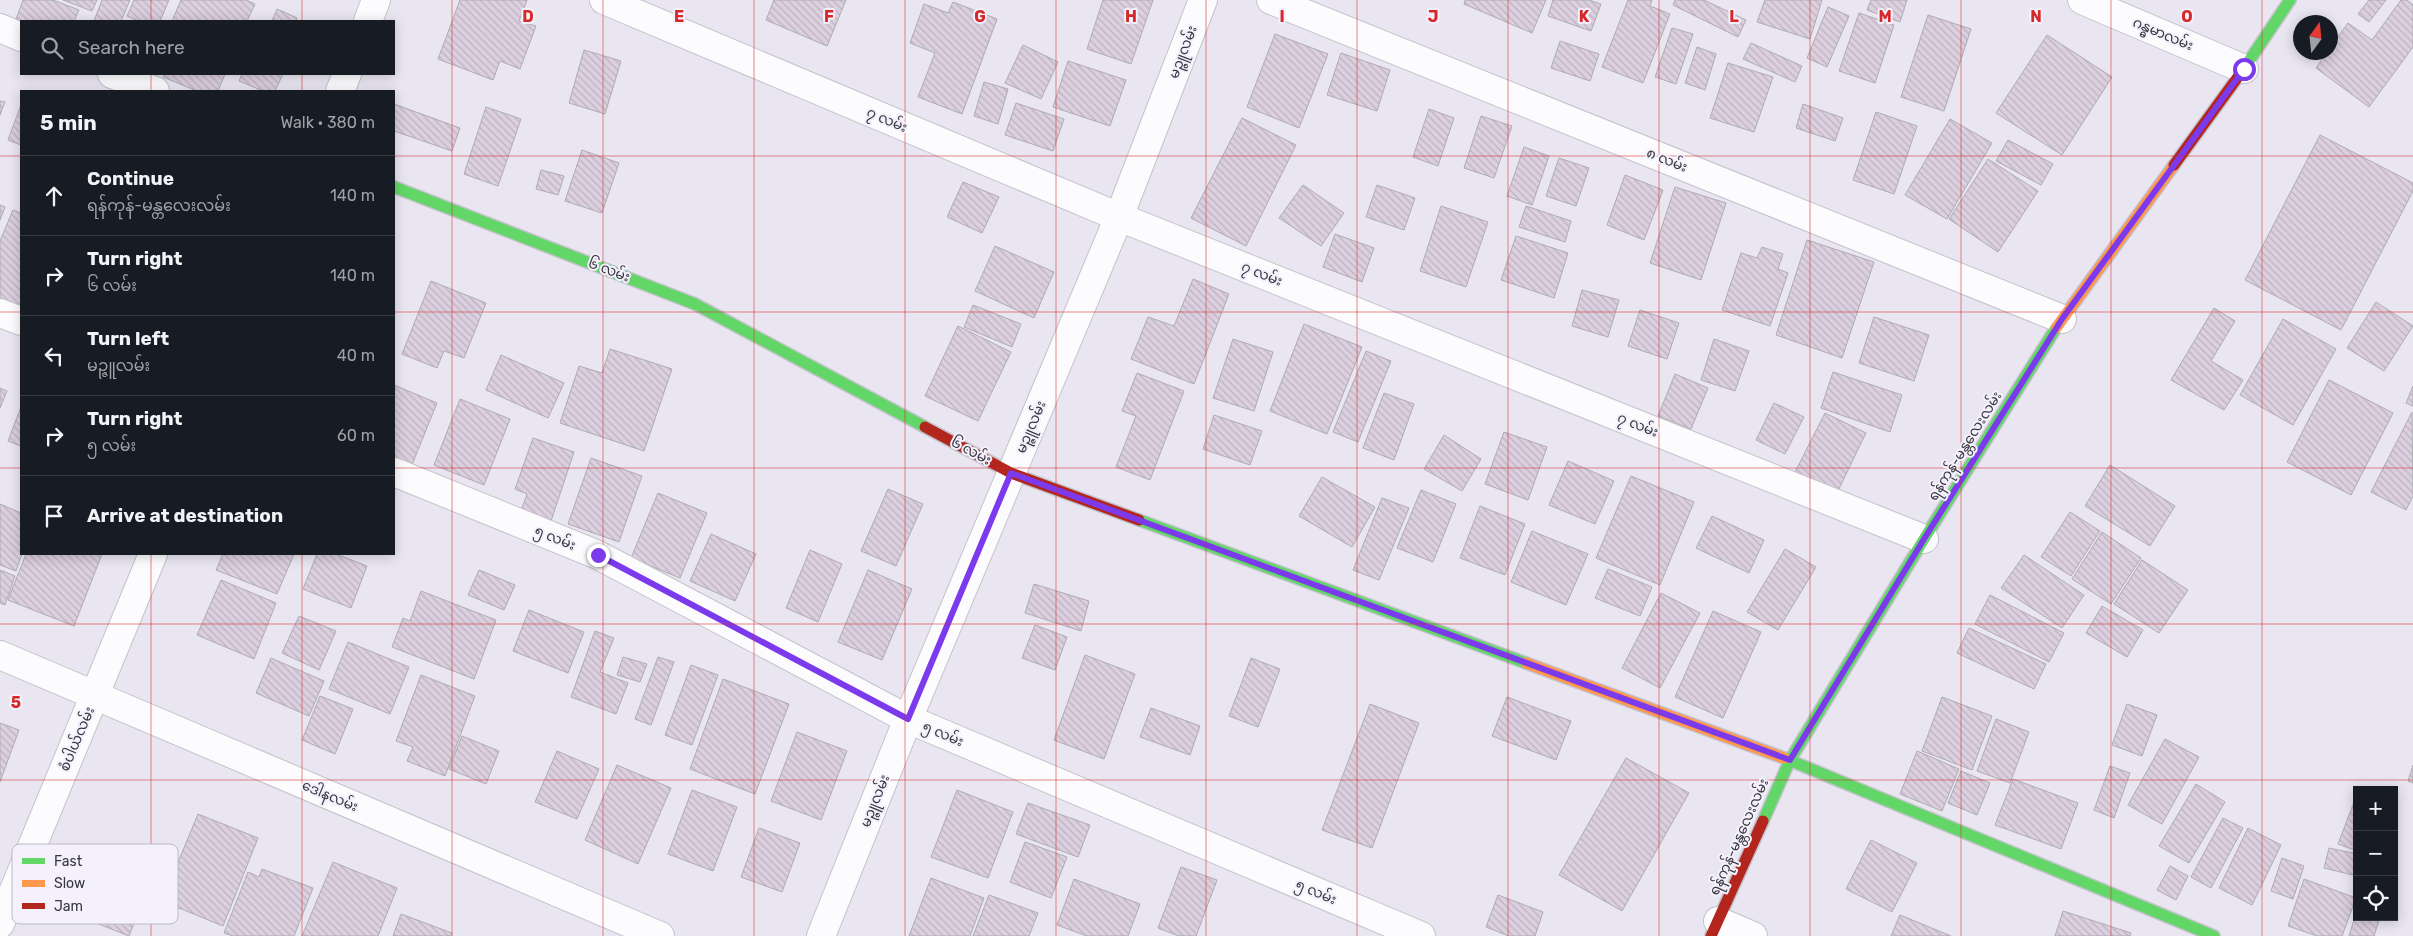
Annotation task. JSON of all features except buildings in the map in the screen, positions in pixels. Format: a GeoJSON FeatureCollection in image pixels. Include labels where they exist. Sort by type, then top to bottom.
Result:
{"type":"FeatureCollection","features":[{"type":"Feature","properties":{"kind":"street"},"geometry":{"type":"LineString","coordinates":[[368,20],[376,0]]}},
{"type":"Feature","properties":{"kind":"street","name":"၇ လမ်း"},"geometry":{"type":"LineString","coordinates":[[604,0],[1119,217],[1924,539]]}},
{"type":"Feature","properties":{"kind":"street","name":"မဉ္ဇူလမ်း"},"geometry":{"type":"LineString","coordinates":[[821,936],[908,719],[1119,217],[1203,0]]}},
{"type":"Feature","properties":{"kind":"street","name":"၈ လမ်း"},"geometry":{"type":"LineString","coordinates":[[1272,0],[2062,319]]}},
{"type":"Feature","properties":{"kind":"street","name":"ဂန္ဓမာလမ်း"},"geometry":{"type":"LineString","coordinates":[[2082,0],[2244,69]]}},
{"type":"Feature","properties":{"kind":"street","name":"ရန်ကုန်-မန္တလေးလမ်း"},"geometry":{"type":"LineString","coordinates":[[1715,929],[1790,760],[1924,539],[2062,319],[2244,69],[2290,0]]}},
{"type":"Feature","properties":{"kind":"street"},"geometry":{"type":"LineString","coordinates":[[0,28],[20,37]]}},
{"type":"Feature","properties":{"kind":"street"},"geometry":{"type":"LineString","coordinates":[[115,75],[152,90]]}},
{"type":"Feature","properties":{"kind":"street"},"geometry":{"type":"LineString","coordinates":[[340,90],[347,75]]}},
{"type":"Feature","properties":{"kind":"street","name":"၆ လမ်း"},"geometry":{"type":"LineString","coordinates":[[395,187],[695,304],[1011,473],[1790,760],[2214,936]]}},
{"type":"Feature","properties":{"kind":"street"},"geometry":{"type":"LineString","coordinates":[[0,313],[20,321]]}},
{"type":"Feature","properties":{"kind":"street","name":"၅ လမ်း"},"geometry":{"type":"LineString","coordinates":[[395,472],[598,555],[908,719],[1421,936]]}},
{"type":"Feature","properties":{"kind":"street","name":"စံပါယ်လမ်း"},"geometry":{"type":"LineString","coordinates":[[34,844],[153,555]]}},
{"type":"Feature","properties":{"kind":"street","name":"ဒေါနလမ်း"},"geometry":{"type":"LineString","coordinates":[[0,655],[507,873],[660,936]]}},
{"type":"Feature","properties":{"kind":"street","name":"စံပါယ်လမ်း"},"geometry":{"type":"LineString","coordinates":[[0,924],[12,895]]}},
{"type":"Feature","properties":{"kind":"street"},"geometry":{"type":"LineString","coordinates":[[1715,929],[1753,936]]}},
{"type":"Feature","properties":{"kind":"traffic: fast"},"geometry":{"type":"LineString","coordinates":[[2243,70],[2290,0]]}},
{"type":"Feature","properties":{"kind":"traffic: fast"},"geometry":{"type":"LineString","coordinates":[[395,187],[695,304],[925,427]]}},
{"type":"Feature","properties":{"kind":"traffic: fast"},"geometry":{"type":"LineString","coordinates":[[1763,821],[1790,760],[1924,539],[2056,328]]}},
{"type":"Feature","properties":{"kind":"traffic: fast"},"geometry":{"type":"LineString","coordinates":[[1139,520],[1526,663]]}},
{"type":"Feature","properties":{"kind":"traffic: fast"},"geometry":{"type":"LineString","coordinates":[[1784,758],[2214,936]]}},
{"type":"Feature","properties":{"kind":"traffic: slow"},"geometry":{"type":"LineString","coordinates":[[2056,328],[2174,165]]}},
{"type":"Feature","properties":{"kind":"traffic: slow"},"geometry":{"type":"LineString","coordinates":[[1526,663],[1784,758]]}},
{"type":"Feature","properties":{"kind":"traffic: jam"},"geometry":{"type":"LineString","coordinates":[[2174,165],[2243,70]]}},
{"type":"Feature","properties":{"kind":"traffic: jam"},"geometry":{"type":"LineString","coordinates":[[925,427],[1011,473],[1139,520]]}},
{"type":"Feature","properties":{"kind":"traffic: jam"},"geometry":{"type":"LineString","coordinates":[[1711,936],[1763,821]]}},
{"type":"Feature","properties":{"kind":"route"},"geometry":{"type":"LineString","coordinates":[[598,555],[908,719],[1011,473],[1790,760],[1924,539],[2062,319],[2244,69]]}}]}
